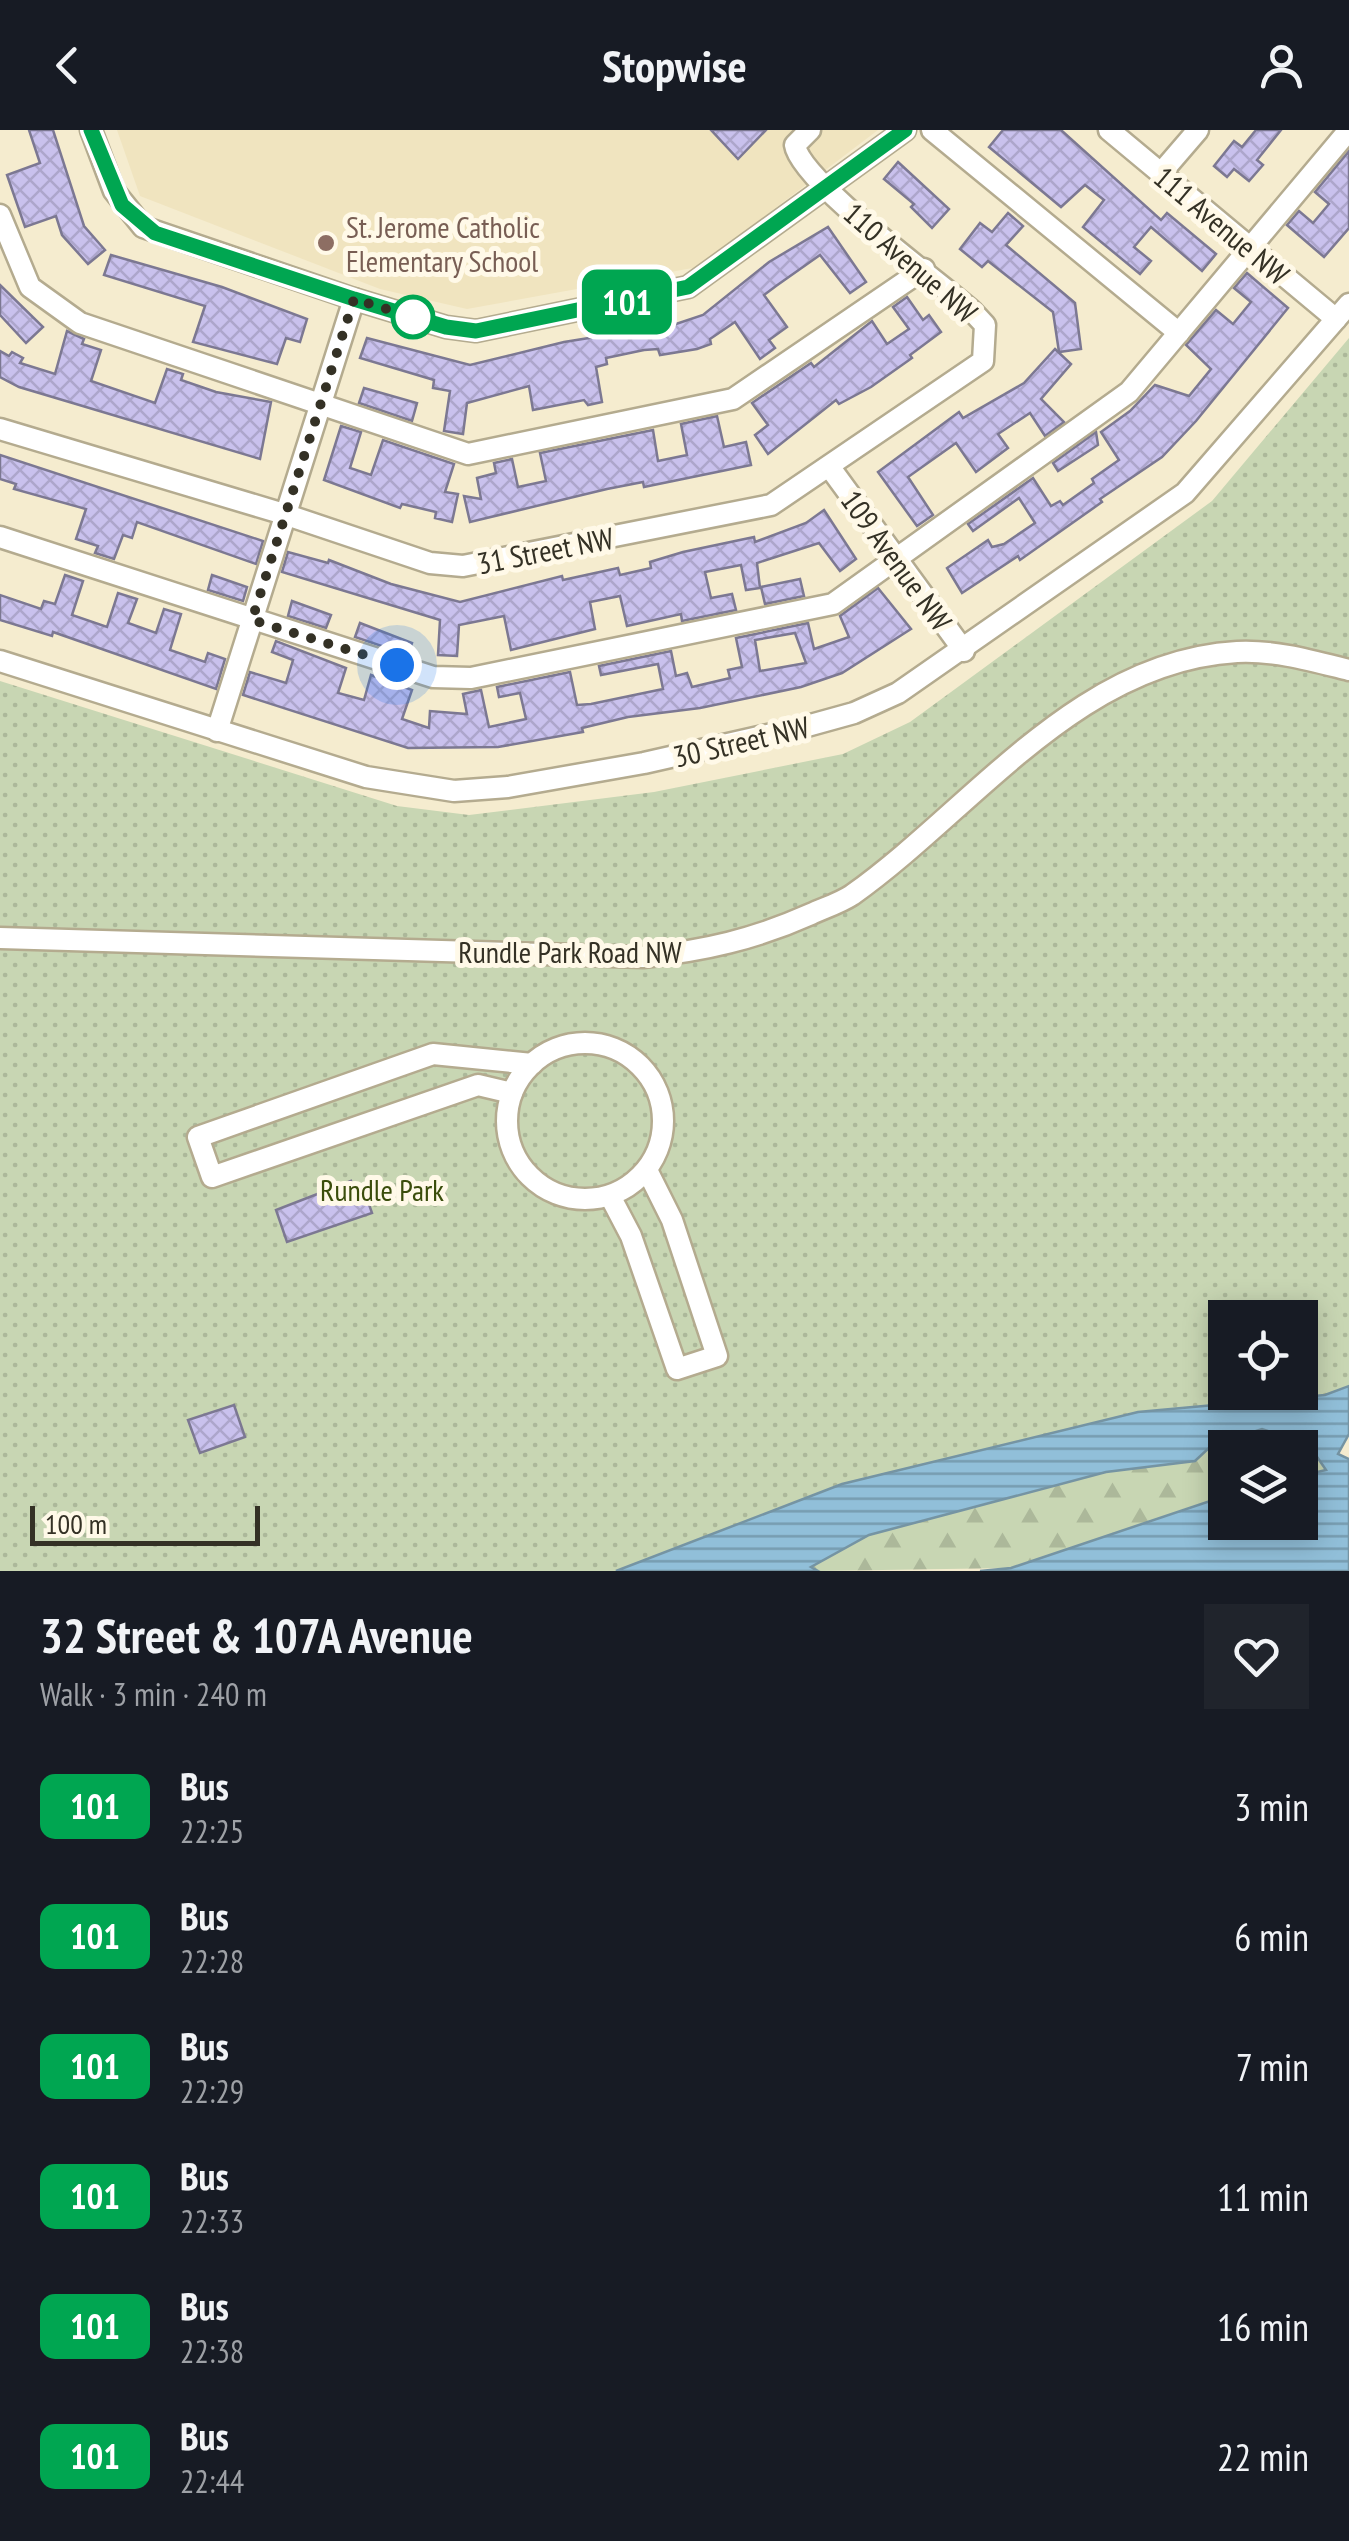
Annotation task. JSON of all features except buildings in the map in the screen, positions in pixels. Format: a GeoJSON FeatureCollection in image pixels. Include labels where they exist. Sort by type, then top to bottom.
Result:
{"type":"FeatureCollection","features":[{"type":"Feature","properties":{"kind":"street"},"geometry":{"type":"LineString","coordinates":[[91,130],[122,205],[155,233],[354,299],[446,327],[476,331],[688,287],[904,130]]}},
{"type":"Feature","properties":{"kind":"street","name":"110 Avenue NW"},"geometry":{"type":"LineString","coordinates":[[810,130],[795,146],[797,159],[825,188],[985,325],[985,342]]}},
{"type":"Feature","properties":{"kind":"street"},"geometry":{"type":"LineString","coordinates":[[932,130],[1179,334]]}},
{"type":"Feature","properties":{"kind":"street","name":"111 Avenue NW"},"geometry":{"type":"LineString","coordinates":[[1108,130],[1251,248],[1342,312]]}},
{"type":"Feature","properties":{"kind":"street"},"geometry":{"type":"LineString","coordinates":[[1161,173],[1198,130]]}},
{"type":"Feature","properties":{"kind":"street"},"geometry":{"type":"LineString","coordinates":[[0,537],[433,677],[471,678],[833,604],[1128,392],[1348,130]]}},
{"type":"Feature","properties":{"kind":"street"},"geometry":{"type":"LineString","coordinates":[[0,215],[30,287],[80,323],[468,454],[733,399],[924,269]]}},
{"type":"Feature","properties":{"kind":"street"},"geometry":{"type":"LineString","coordinates":[[217,732],[354,299]]}},
{"type":"Feature","properties":{"kind":"street","name":"30 Street NW"},"geometry":{"type":"LineString","coordinates":[[0,662],[388,783],[432,790],[481,790],[644,763],[807,726],[854,713],[898,692],[964,651],[1186,493],[1342,312]]}},
{"type":"Feature","properties":{"kind":"street","name":"31 Street NW"},"geometry":{"type":"LineString","coordinates":[[0,429],[284,514],[430,563],[463,566],[772,505],[971,372],[984,361],[985,342]]}},
{"type":"Feature","properties":{"kind":"street","name":"109 Avenue NW"},"geometry":{"type":"LineString","coordinates":[[831,468],[894,560],[964,651]]}},
{"type":"Feature","properties":{"kind":"street","name":"Rundle Park Road NW"},"geometry":{"type":"LineString","coordinates":[[0,938],[643,957],[704,951],[757,938],[850,897],[1054,726],[1138,679],[1198,658],[1236,652],[1266,652],[1349,670]]}},
{"type":"Feature","properties":{"kind":"street"},"geometry":{"type":"LineString","coordinates":[[576,1043],[608,1046],[640,1065],[654,1084],[663,1110],[660,1143],[646,1170],[610,1196],[563,1196],[529,1176],[512,1151],[507,1127],[512,1094],[532,1064],[555,1048],[576,1043]]}},
{"type":"Feature","properties":{"kind":"street"},"geometry":{"type":"LineString","coordinates":[[512,1094],[478,1084],[212,1177],[198,1136],[434,1054],[532,1064]]}},
{"type":"Feature","properties":{"kind":"street"},"geometry":{"type":"LineString","coordinates":[[610,1196],[631,1236],[677,1369],[716,1356],[672,1220],[646,1170]]}},
{"type":"Feature","properties":{"kind":"shaded area"},"geometry":{"type":"Polygon","coordinates":[[[117,130],[878,130],[698,267],[467,309],[380,289],[140,196],[117,130]]]}},
{"type":"Feature","properties":{"kind":"green space","name":"Rundle Park"},"geometry":{"type":"Polygon","coordinates":[[[1349,338],[1349,1386],[1318,1396],[1318,1300],[1208,1300],[1208,1410],[1244,1410],[842,1484],[616,1571],[0,1571],[0,681],[397,806],[469,815],[654,792],[843,754],[910,722],[1212,501],[1349,338]]]}},
{"type":"Feature","properties":{"kind":"green space"},"geometry":{"type":"Polygon","coordinates":[[[1208,1449],[1208,1502],[1011,1568],[818,1571],[811,1567],[869,1535],[1106,1472],[1194,1461],[1208,1449]]]}},
{"type":"Feature","properties":{"kind":"water"},"geometry":{"type":"Polygon","coordinates":[[[1349,1386],[1349,1434],[1338,1454],[1349,1459],[1349,1571],[980,1571],[1011,1568],[1208,1502],[1208,1540],[1318,1540],[1318,1472],[1326,1470],[1318,1458],[1318,1430],[1262,1429],[1208,1430],[1208,1449],[1195,1461],[1106,1472],[869,1535],[811,1567],[818,1571],[616,1571],[842,1484],[1138,1412],[1208,1406],[1208,1410],[1318,1410],[1318,1396],[1349,1386]]]}},
{"type":"Feature","properties":{"kind":"bus line","name":"101"},"geometry":{"type":"LineString","coordinates":[[91,130],[122,205],[155,233],[354,299],[446,327],[476,331],[688,287],[905,130]]}},
{"type":"Feature","properties":{"kind":"place","name":"St. Jerome Catholic Elementary School"},"geometry":{"type":"Point","coordinates":[326,243]}},
{"type":"Feature","properties":{"kind":"route"},"geometry":{"type":"LineString","coordinates":[[397,665],[252,620],[354,299],[413,317]]}}]}
